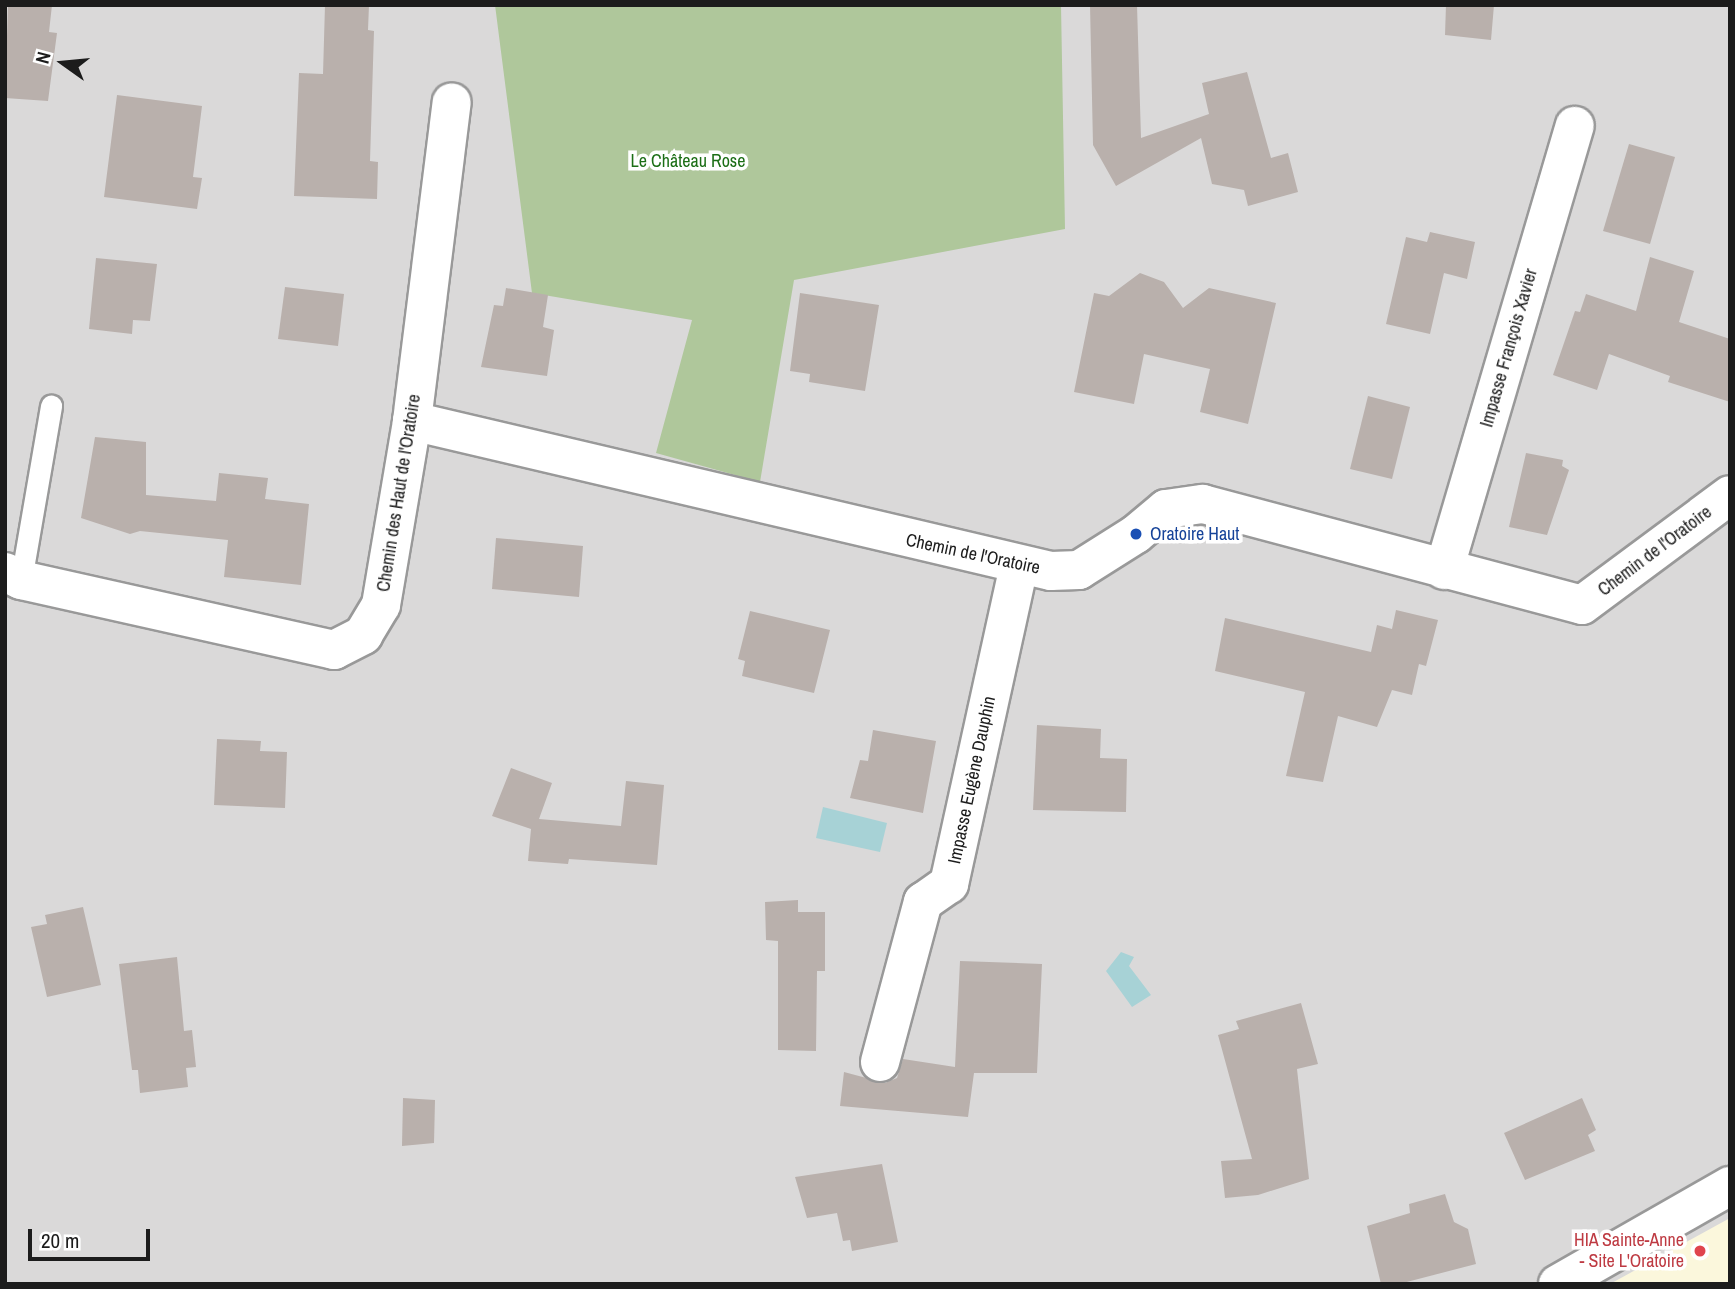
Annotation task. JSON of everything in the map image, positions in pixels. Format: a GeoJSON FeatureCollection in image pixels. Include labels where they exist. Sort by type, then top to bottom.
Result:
{"type":"FeatureCollection","features":[{"type":"Feature","properties":{"kind":"street","name":"Chemin des Haut de l'Oratoire"},"geometry":{"type":"LineString","coordinates":[[13,576],[334,650],[363,635],[381,605],[412,421],[452,102]]}},
{"type":"Feature","properties":{"kind":"street","name":"Impasse François Xavier"},"geometry":{"type":"LineString","coordinates":[[1444,570],[1575,126]]}},
{"type":"Feature","properties":{"kind":"street","name":"Chemin de l'Oratoire"},"geometry":{"type":"LineString","coordinates":[[412,421],[1019,566],[1079,570],[1136,534],[1166,509],[1203,504],[1582,605],[1730,495]]}},
{"type":"Feature","properties":{"kind":"street","name":"Impasse Eugène Dauphin"},"geometry":{"type":"LineString","coordinates":[[880,1062],[923,902],[949,884],[1019,566]]}},
{"type":"Feature","properties":{"kind":"street"},"geometry":{"type":"LineString","coordinates":[[1558,1284],[1730,1186]]}},
{"type":"Feature","properties":{"kind":"lane"},"geometry":{"type":"LineString","coordinates":[[13,576],[51,406]]}},
{"type":"Feature","properties":{"kind":"shaded area"},"geometry":{"type":"Polygon","coordinates":[[[5,5],[1730,5],[1730,1284],[5,1284],[5,5]]]}},
{"type":"Feature","properties":{"kind":"shaded area","name":"HIA Sainte-Anne - Site L'Oratoire"},"geometry":{"type":"Polygon","coordinates":[[[1730,1218],[1730,1284],[1610,1284],[1730,1218]]]}},
{"type":"Feature","properties":{"kind":"green space","name":"Le Château Rose"},"geometry":{"type":"Polygon","coordinates":[[[495,5],[1061,5],[1065,229],[794,280],[760,482],[656,453],[692,320],[532,293],[495,5]]]}},
{"type":"Feature","properties":{"kind":"water"},"geometry":{"type":"Polygon","coordinates":[[[823,807],[887,823],[880,852],[816,838],[823,807]]]}},
{"type":"Feature","properties":{"kind":"water"},"geometry":{"type":"Polygon","coordinates":[[[1121,952],[1134,957],[1129,966],[1151,995],[1132,1007],[1106,971],[1121,952]]]}},
{"type":"Feature","properties":{"kind":"building"},"geometry":{"type":"Polygon","coordinates":[[[8,5],[52,5],[49,32],[57,33],[48,101],[5,98],[8,5]]]}},
{"type":"Feature","properties":{"kind":"building"},"geometry":{"type":"Polygon","coordinates":[[[325,5],[369,5],[368,30],[374,31],[370,161],[378,162],[377,199],[294,196],[299,73],[323,74],[325,5]]]}},
{"type":"Feature","properties":{"kind":"building"},"geometry":{"type":"Polygon","coordinates":[[[1090,5],[1137,5],[1141,138],[1209,114],[1202,83],[1247,72],[1271,158],[1288,153],[1298,192],[1248,206],[1244,190],[1212,184],[1201,138],[1116,186],[1093,145],[1090,5]]]}},
{"type":"Feature","properties":{"kind":"building"},"geometry":{"type":"Polygon","coordinates":[[[1446,5],[1494,5],[1491,40],[1445,35],[1446,5]]]}},
{"type":"Feature","properties":{"kind":"building"},"geometry":{"type":"Polygon","coordinates":[[[117,95],[202,106],[193,177],[202,178],[197,209],[104,197],[117,95]]]}},
{"type":"Feature","properties":{"kind":"building"},"geometry":{"type":"Polygon","coordinates":[[[1629,144],[1675,157],[1650,244],[1603,231],[1629,144]]]}},
{"type":"Feature","properties":{"kind":"building"},"geometry":{"type":"Polygon","coordinates":[[[1430,232],[1475,242],[1467,279],[1444,273],[1430,334],[1386,324],[1406,237],[1427,242],[1430,232]]]}},
{"type":"Feature","properties":{"kind":"building"},"geometry":{"type":"Polygon","coordinates":[[[1650,257],[1694,271],[1679,322],[1730,339],[1730,402],[1668,382],[1670,376],[1609,354],[1597,390],[1553,375],[1575,311],[1580,312],[1586,294],[1636,311],[1650,257]]]}},
{"type":"Feature","properties":{"kind":"building"},"geometry":{"type":"Polygon","coordinates":[[[96,258],[157,264],[150,321],[133,320],[132,334],[89,329],[96,258]]]}},
{"type":"Feature","properties":{"kind":"building"},"geometry":{"type":"Polygon","coordinates":[[[1140,273],[1164,282],[1183,308],[1209,288],[1276,303],[1248,424],[1200,412],[1210,369],[1144,354],[1134,404],[1074,392],[1094,293],[1109,296],[1140,273]]]}},
{"type":"Feature","properties":{"kind":"building"},"geometry":{"type":"Polygon","coordinates":[[[285,287],[344,294],[338,346],[278,339],[285,287]]]}},
{"type":"Feature","properties":{"kind":"building"},"geometry":{"type":"Polygon","coordinates":[[[506,288],[548,295],[543,327],[554,330],[547,376],[481,367],[494,305],[503,306],[506,288]]]}},
{"type":"Feature","properties":{"kind":"building"},"geometry":{"type":"Polygon","coordinates":[[[800,293],[879,305],[865,391],[809,382],[810,374],[790,371],[800,293]]]}},
{"type":"Feature","properties":{"kind":"building"},"geometry":{"type":"Polygon","coordinates":[[[1368,396],[1410,407],[1392,479],[1350,469],[1368,396]]]}},
{"type":"Feature","properties":{"kind":"building"},"geometry":{"type":"Polygon","coordinates":[[[95,437],[146,442],[146,495],[216,501],[219,473],[268,478],[265,499],[309,504],[301,585],[224,577],[228,540],[140,531],[130,534],[81,518],[95,437]]]}},
{"type":"Feature","properties":{"kind":"building"},"geometry":{"type":"Polygon","coordinates":[[[1526,453],[1563,460],[1562,466],[1569,470],[1547,535],[1509,527],[1526,453]]]}},
{"type":"Feature","properties":{"kind":"building"},"geometry":{"type":"Polygon","coordinates":[[[496,538],[583,546],[579,597],[492,589],[496,538]]]}},
{"type":"Feature","properties":{"kind":"building"},"geometry":{"type":"Polygon","coordinates":[[[1396,610],[1438,620],[1426,666],[1419,664],[1412,695],[1392,690],[1377,727],[1338,716],[1323,782],[1286,776],[1305,692],[1215,671],[1225,618],[1371,652],[1377,625],[1392,629],[1396,610]]]}},
{"type":"Feature","properties":{"kind":"building"},"geometry":{"type":"Polygon","coordinates":[[[750,611],[830,630],[814,693],[742,676],[745,661],[738,659],[750,611]]]}},
{"type":"Feature","properties":{"kind":"building"},"geometry":{"type":"Polygon","coordinates":[[[1037,725],[1101,729],[1100,758],[1127,759],[1126,812],[1033,810],[1037,725]]]}},
{"type":"Feature","properties":{"kind":"building"},"geometry":{"type":"Polygon","coordinates":[[[873,730],[936,741],[923,813],[850,798],[860,760],[868,761],[873,730]]]}},
{"type":"Feature","properties":{"kind":"building"},"geometry":{"type":"Polygon","coordinates":[[[217,739],[261,741],[260,751],[287,752],[285,808],[214,805],[217,739]]]}},
{"type":"Feature","properties":{"kind":"building"},"geometry":{"type":"Polygon","coordinates":[[[511,768],[552,783],[539,819],[621,826],[626,781],[664,785],[657,865],[569,859],[568,864],[528,861],[531,829],[492,816],[511,768]]]}},
{"type":"Feature","properties":{"kind":"building"},"geometry":{"type":"Polygon","coordinates":[[[798,900],[798,912],[825,912],[825,971],[817,971],[816,1051],[778,1050],[778,941],[766,940],[765,902],[798,900]]]}},
{"type":"Feature","properties":{"kind":"building"},"geometry":{"type":"Polygon","coordinates":[[[83,907],[101,985],[47,997],[31,927],[47,924],[45,915],[83,907]]]}},
{"type":"Feature","properties":{"kind":"building"},"geometry":{"type":"Polygon","coordinates":[[[177,957],[184,1031],[192,1030],[196,1067],[186,1068],[188,1087],[140,1093],[138,1070],[132,1070],[119,964],[177,957]]]}},
{"type":"Feature","properties":{"kind":"building"},"geometry":{"type":"Polygon","coordinates":[[[960,961],[1042,964],[1037,1073],[974,1073],[968,1117],[840,1106],[844,1072],[885,1083],[897,1078],[903,1059],[955,1067],[960,961]]]}},
{"type":"Feature","properties":{"kind":"building"},"geometry":{"type":"Polygon","coordinates":[[[1301,1003],[1318,1064],[1297,1069],[1309,1179],[1258,1195],[1225,1198],[1221,1161],[1252,1159],[1218,1035],[1239,1029],[1236,1021],[1301,1003]]]}},
{"type":"Feature","properties":{"kind":"building"},"geometry":{"type":"Polygon","coordinates":[[[403,1098],[435,1100],[434,1143],[402,1146],[403,1098]]]}},
{"type":"Feature","properties":{"kind":"building"},"geometry":{"type":"Polygon","coordinates":[[[1582,1098],[1596,1130],[1588,1135],[1595,1151],[1525,1180],[1504,1133],[1582,1098]]]}},
{"type":"Feature","properties":{"kind":"building"},"geometry":{"type":"Polygon","coordinates":[[[882,1164],[898,1242],[852,1251],[850,1240],[843,1241],[837,1213],[807,1218],[795,1177],[882,1164]]]}},
{"type":"Feature","properties":{"kind":"building"},"geometry":{"type":"Polygon","coordinates":[[[1445,1194],[1454,1222],[1468,1229],[1476,1264],[1399,1284],[1381,1284],[1367,1226],[1410,1213],[1409,1204],[1445,1194]]]}},
{"type":"Feature","properties":{"kind":"place","name":"Oratoire Haut"},"geometry":{"type":"Point","coordinates":[1136,534]}},
{"type":"Feature","properties":{"kind":"place","name":"HIA Sainte-Anne - Site L'Oratoire"},"geometry":{"type":"Point","coordinates":[1700,1251]}}]}
